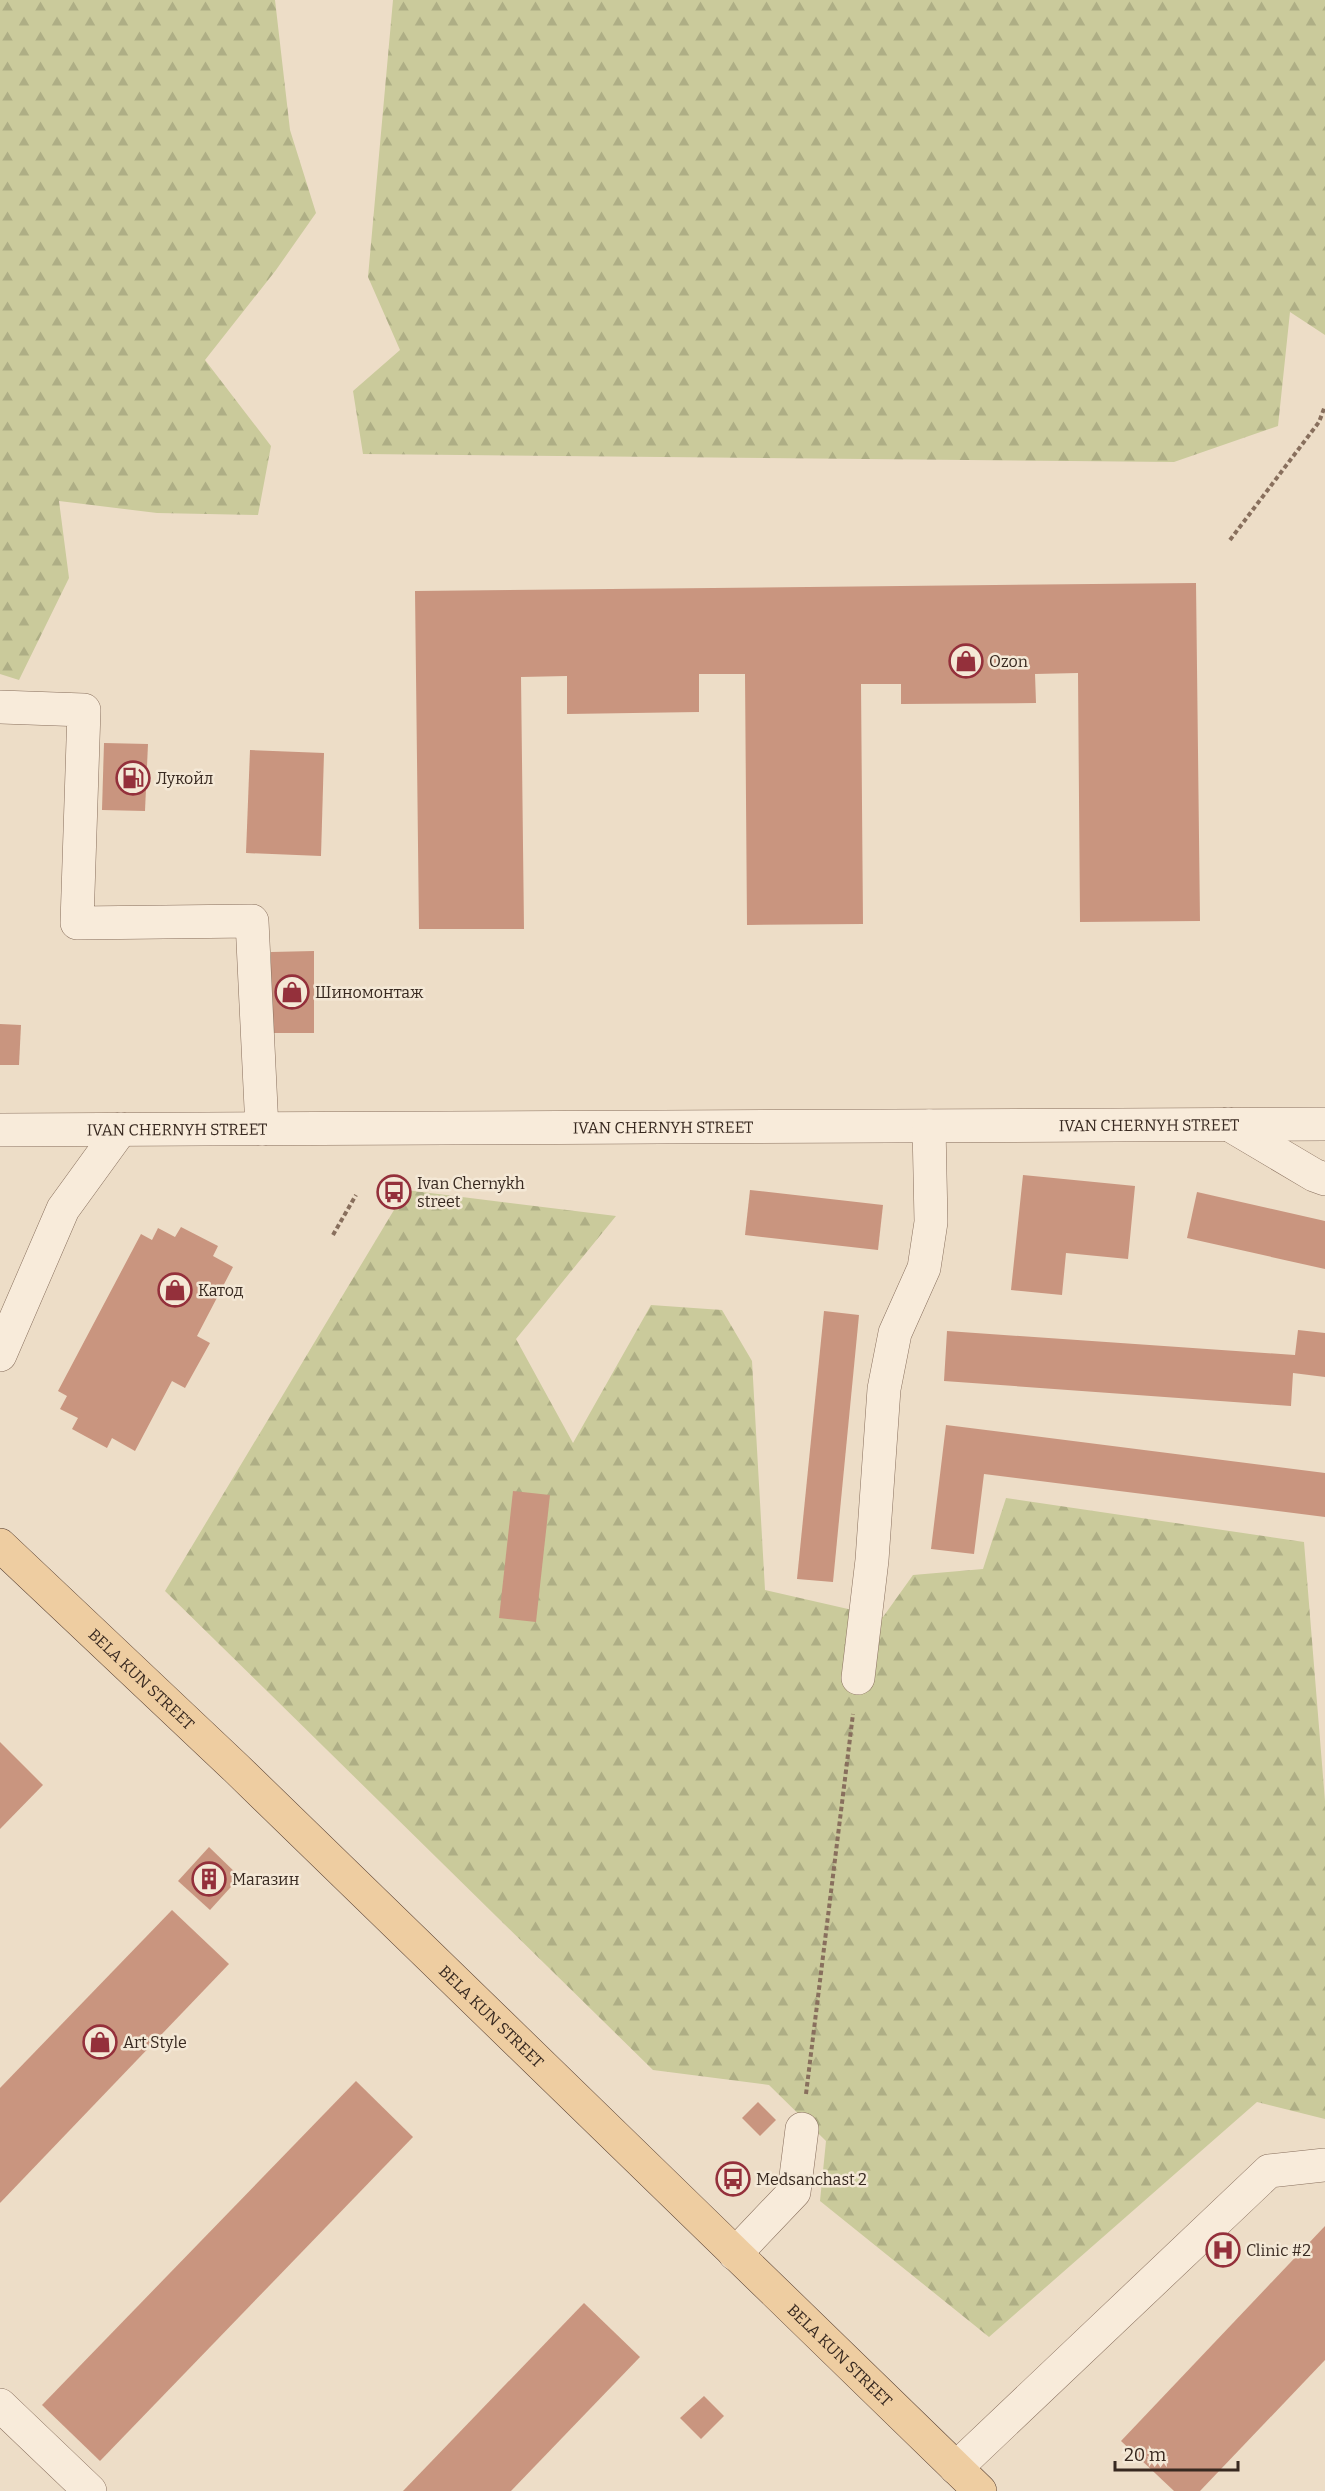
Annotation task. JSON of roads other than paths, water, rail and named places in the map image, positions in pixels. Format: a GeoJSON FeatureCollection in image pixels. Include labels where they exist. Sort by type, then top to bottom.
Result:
{"type":"FeatureCollection","features":[{"type":"Feature","properties":{"kind":"main road","name":"BELA KUN STREET"},"geometry":{"type":"LineString","coordinates":[[0,1545],[227,1760],[981,2491]]}},
{"type":"Feature","properties":{"kind":"street"},"geometry":{"type":"LineString","coordinates":[[0,706],[84,710],[77,923],[252,921],[262,1129]]}},
{"type":"Feature","properties":{"kind":"street"},"geometry":{"type":"LineString","coordinates":[[1228,1124],[1314,1175],[1325,1179]]}},
{"type":"Feature","properties":{"kind":"street","name":"IVAN CHERNYH STREET"},"geometry":{"type":"LineString","coordinates":[[0,1130],[1325,1124]]}},
{"type":"Feature","properties":{"kind":"street"},"geometry":{"type":"LineString","coordinates":[[858,1678],[872,1560],[884,1389],[895,1334],[924,1268],[931,1222],[930,1126]]}},
{"type":"Feature","properties":{"kind":"street"},"geometry":{"type":"LineString","coordinates":[[0,1355],[63,1209],[121,1129]]}},
{"type":"Feature","properties":{"kind":"street"},"geometry":{"type":"LineString","coordinates":[[735,2254],[794,2192],[802,2129]]}},
{"type":"Feature","properties":{"kind":"street"},"geometry":{"type":"LineString","coordinates":[[956,2468],[1269,2171],[1325,2165]]}},
{"type":"Feature","properties":{"kind":"street"},"geometry":{"type":"LineString","coordinates":[[0,2405],[90,2491]]}},
{"type":"Feature","properties":{"kind":"place","name":"Ozon"},"geometry":{"type":"Point","coordinates":[966,661]}},
{"type":"Feature","properties":{"kind":"place","name":"Лукойл"},"geometry":{"type":"Point","coordinates":[133,778]}},
{"type":"Feature","properties":{"kind":"place","name":"Шиномонтаж"},"geometry":{"type":"Point","coordinates":[292,992]}},
{"type":"Feature","properties":{"kind":"place","name":"Ivan Chernykh street"},"geometry":{"type":"Point","coordinates":[394,1192]}},
{"type":"Feature","properties":{"kind":"place","name":"Катод"},"geometry":{"type":"Point","coordinates":[175,1290]}},
{"type":"Feature","properties":{"kind":"place","name":"Магазин"},"geometry":{"type":"Point","coordinates":[209,1879]}},
{"type":"Feature","properties":{"kind":"place","name":"Art Style"},"geometry":{"type":"Point","coordinates":[100,2042]}},
{"type":"Feature","properties":{"kind":"place","name":"Medsanchast 2"},"geometry":{"type":"Point","coordinates":[733,2179]}},
{"type":"Feature","properties":{"kind":"place","name":"Clinic #2"},"geometry":{"type":"Point","coordinates":[1223,2250]}}]}
